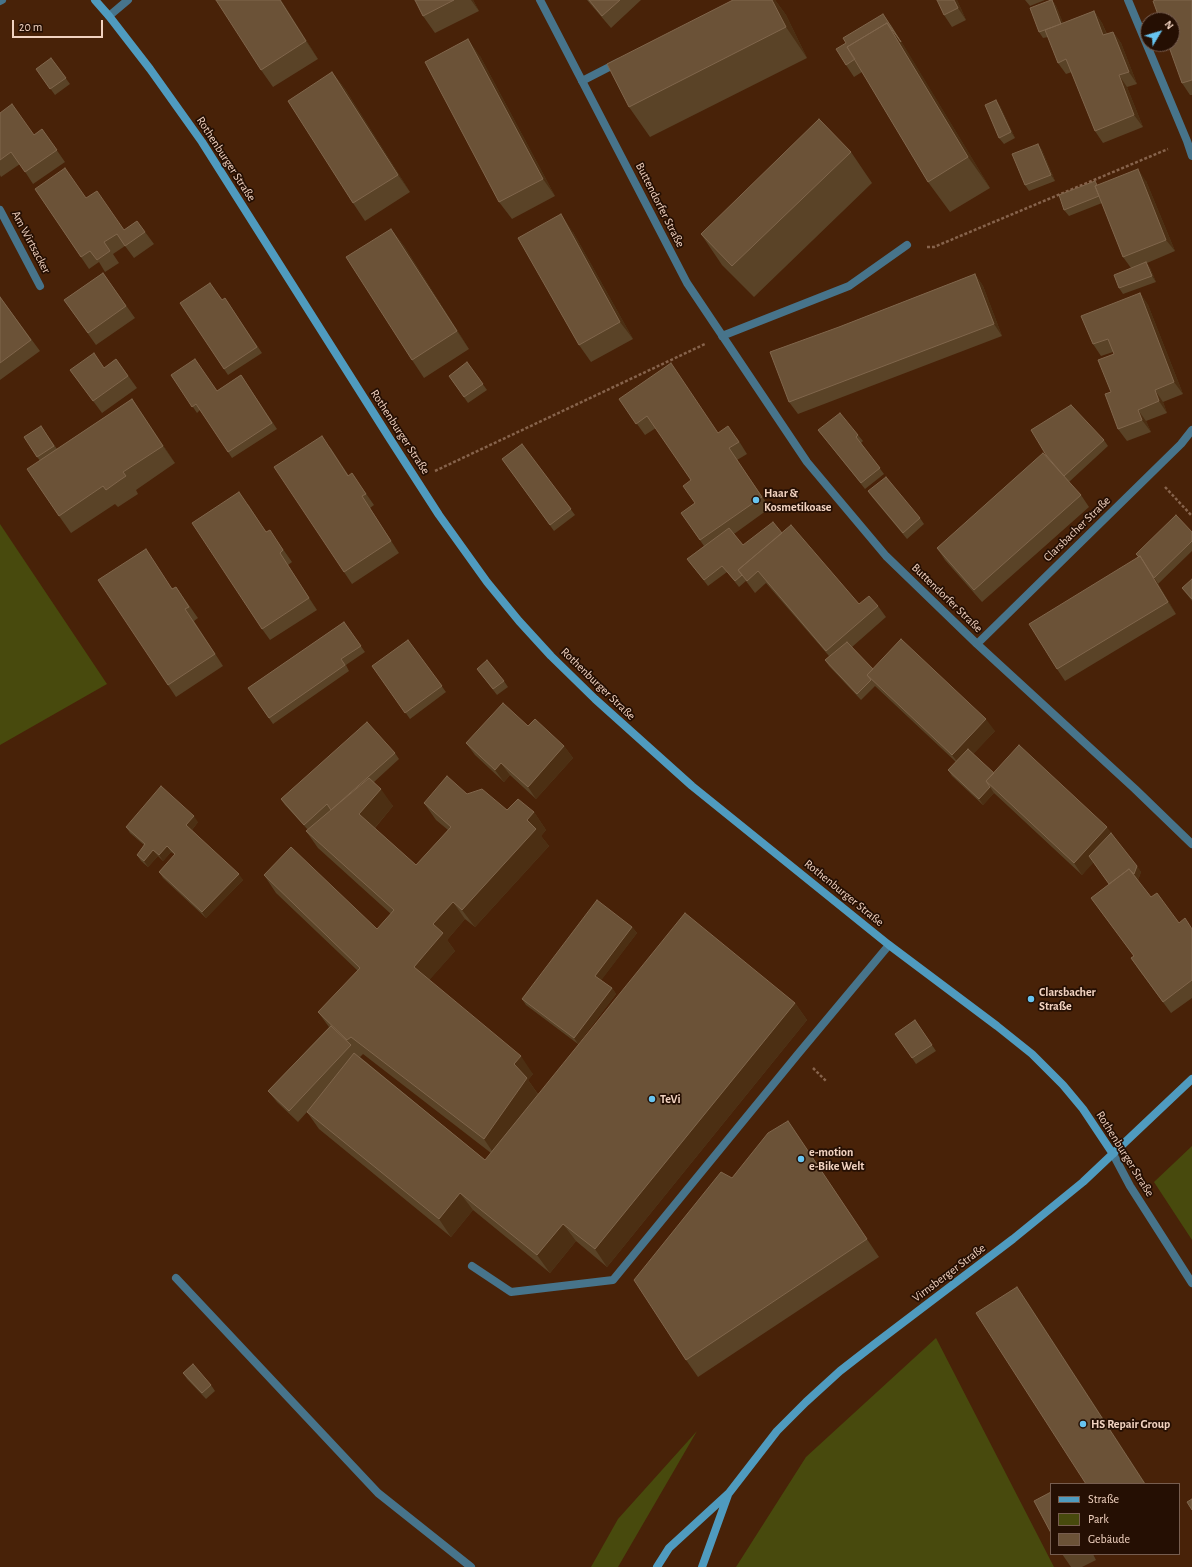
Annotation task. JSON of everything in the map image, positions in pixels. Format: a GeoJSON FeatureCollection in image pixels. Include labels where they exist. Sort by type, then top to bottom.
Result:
{"type":"FeatureCollection","features":[{"type":"Feature","properties":{"kind":"main road","name":"Rothenburger Straße"},"geometry":{"type":"LineString","coordinates":[[95,0],[150,69],[202,142],[416,480],[461,548],[519,621],[572,677],[624,726],[692,786],[889,945],[1032,1054],[1063,1085],[1083,1109],[1113,1154]]}},
{"type":"Feature","properties":{"kind":"main road","name":"Virnsberger Straße"},"geometry":{"type":"LineString","coordinates":[[657,1567],[669,1548],[729,1493],[777,1431],[817,1392],[876,1343],[1048,1211],[1083,1182],[1192,1079]]}},
{"type":"Feature","properties":{"kind":"main road","name":"Virnsberger Straße"},"geometry":{"type":"LineString","coordinates":[[702,1567],[729,1493]]}},
{"type":"Feature","properties":{"kind":"street"},"geometry":{"type":"LineString","coordinates":[[109,16],[128,0]]}},
{"type":"Feature","properties":{"kind":"street","name":"Buttendorfer Straße"},"geometry":{"type":"LineString","coordinates":[[540,0],[687,283],[807,462],[886,556],[977,644],[1192,844]]}},
{"type":"Feature","properties":{"kind":"street"},"geometry":{"type":"LineString","coordinates":[[1128,0],[1190,140],[1192,156]]}},
{"type":"Feature","properties":{"kind":"street"},"geometry":{"type":"LineString","coordinates":[[582,82],[624,59]]}},
{"type":"Feature","properties":{"kind":"street","name":"Am Wirtsacker"},"geometry":{"type":"LineString","coordinates":[[0,210],[40,286]]}},
{"type":"Feature","properties":{"kind":"street"},"geometry":{"type":"LineString","coordinates":[[722,336],[849,286],[907,245]]}},
{"type":"Feature","properties":{"kind":"street","name":"Clarsbacher Straße"},"geometry":{"type":"LineString","coordinates":[[977,644],[1181,444],[1192,430]]}},
{"type":"Feature","properties":{"kind":"street"},"geometry":{"type":"LineString","coordinates":[[472,1266],[511,1292],[613,1280],[889,945]]}},
{"type":"Feature","properties":{"kind":"street","name":"Rothenburger Straße"},"geometry":{"type":"LineString","coordinates":[[1113,1154],[1130,1186],[1192,1284]]}},
{"type":"Feature","properties":{"kind":"street"},"geometry":{"type":"LineString","coordinates":[[176,1278],[378,1494],[471,1567]]}},
{"type":"Feature","properties":{"kind":"path"},"geometry":{"type":"LineString","coordinates":[[907,245],[934,247],[1190,140]]}},
{"type":"Feature","properties":{"kind":"path"},"geometry":{"type":"LineString","coordinates":[[416,480],[722,336]]}},
{"type":"Feature","properties":{"kind":"path"},"geometry":{"type":"LineString","coordinates":[[1152,472],[1192,516]]}},
{"type":"Feature","properties":{"kind":"green space"},"geometry":{"type":"Polygon","coordinates":[[[0,524],[107,684],[0,745],[0,524]]]}},
{"type":"Feature","properties":{"kind":"green space"},"geometry":{"type":"Polygon","coordinates":[[[1192,1146],[1192,1240],[1154,1182],[1192,1146]]]}},
{"type":"Feature","properties":{"kind":"green space"},"geometry":{"type":"Polygon","coordinates":[[[936,1338],[1054,1567],[736,1567],[806,1457],[936,1338]]]}},
{"type":"Feature","properties":{"kind":"green space"},"geometry":{"type":"Polygon","coordinates":[[[697,1431],[618,1567],[591,1567],[618,1519],[697,1431]]]}},
{"type":"Feature","properties":{"kind":"building"},"geometry":{"type":"Polygon","coordinates":[[[216,0],[280,0],[306,41],[261,70],[216,0]]]}},
{"type":"Feature","properties":{"kind":"building"},"geometry":{"type":"Polygon","coordinates":[[[415,0],[454,0],[423,16],[415,0]]]}},
{"type":"Feature","properties":{"kind":"building"},"geometry":{"type":"Polygon","coordinates":[[[589,0],[620,0],[602,16],[589,0]]]}},
{"type":"Feature","properties":{"kind":"building"},"geometry":{"type":"Polygon","coordinates":[[[733,0],[772,0],[786,27],[629,107],[607,64],[733,0]]]}},
{"type":"Feature","properties":{"kind":"building"},"geometry":{"type":"Polygon","coordinates":[[[937,0],[954,0],[958,8],[944,15],[937,0]]]}},
{"type":"Feature","properties":{"kind":"building"},"geometry":{"type":"Polygon","coordinates":[[[1051,0],[1061,24],[1039,32],[1030,8],[1051,0]]]}},
{"type":"Feature","properties":{"kind":"building"},"geometry":{"type":"Polygon","coordinates":[[[1192,0],[1192,80],[1182,83],[1171,52],[1180,52],[1180,12],[1157,12],[1153,1],[1192,0]]]}},
{"type":"Feature","properties":{"kind":"building"},"geometry":{"type":"Polygon","coordinates":[[[1094,11],[1103,35],[1113,32],[1129,72],[1119,75],[1134,115],[1095,131],[1066,59],[1058,63],[1045,30],[1094,11]]]}},
{"type":"Feature","properties":{"kind":"building"},"geometry":{"type":"Polygon","coordinates":[[[883,14],[901,42],[887,23],[847,47],[855,59],[846,65],[836,49],[846,43],[843,38],[883,14]]]}},
{"type":"Feature","properties":{"kind":"building"},"geometry":{"type":"Polygon","coordinates":[[[887,23],[968,157],[928,182],[847,47],[887,23]]]}},
{"type":"Feature","properties":{"kind":"building"},"geometry":{"type":"Polygon","coordinates":[[[468,39],[543,179],[499,202],[425,62],[468,39]]]}},
{"type":"Feature","properties":{"kind":"building"},"geometry":{"type":"Polygon","coordinates":[[[51,58],[66,78],[50,89],[36,69],[51,58]]]}},
{"type":"Feature","properties":{"kind":"building"},"geometry":{"type":"Polygon","coordinates":[[[332,72],[398,175],[353,203],[288,101],[332,72]]]}},
{"type":"Feature","properties":{"kind":"building"},"geometry":{"type":"Polygon","coordinates":[[[996,100],[1011,132],[999,138],[985,105],[996,100]]]}},
{"type":"Feature","properties":{"kind":"building"},"geometry":{"type":"Polygon","coordinates":[[[12,104],[34,135],[42,129],[57,150],[25,172],[11,152],[0,160],[0,113],[12,104]]]}},
{"type":"Feature","properties":{"kind":"building"},"geometry":{"type":"Polygon","coordinates":[[[819,119],[851,152],[732,266],[701,234],[819,119]]]}},
{"type":"Feature","properties":{"kind":"building"},"geometry":{"type":"Polygon","coordinates":[[[1038,144],[1051,175],[1025,185],[1012,154],[1038,144]]]}},
{"type":"Feature","properties":{"kind":"building"},"geometry":{"type":"Polygon","coordinates":[[[65,168],[86,198],[97,191],[124,230],[137,221],[145,232],[125,246],[117,234],[104,242],[110,251],[97,260],[90,251],[81,257],[35,189],[65,168]]]}},
{"type":"Feature","properties":{"kind":"building"},"geometry":{"type":"Polygon","coordinates":[[[1138,169],[1166,240],[1123,257],[1095,186],[1138,169]]]}},
{"type":"Feature","properties":{"kind":"building"},"geometry":{"type":"Polygon","coordinates":[[[1095,181],[1097,185],[1095,186],[1099,196],[1064,210],[1059,195],[1095,181]]]}},
{"type":"Feature","properties":{"kind":"building"},"geometry":{"type":"Polygon","coordinates":[[[561,214],[620,322],[579,345],[518,238],[561,214]]]}},
{"type":"Feature","properties":{"kind":"building"},"geometry":{"type":"Polygon","coordinates":[[[391,229],[457,331],[412,360],[346,257],[391,229]]]}},
{"type":"Feature","properties":{"kind":"building"},"geometry":{"type":"Polygon","coordinates":[[[1146,262],[1152,276],[1119,288],[1114,275],[1146,262]]]}},
{"type":"Feature","properties":{"kind":"building"},"geometry":{"type":"Polygon","coordinates":[[[103,273],[126,306],[88,333],[64,300],[103,273]]]}},
{"type":"Feature","properties":{"kind":"building"},"geometry":{"type":"Polygon","coordinates":[[[975,274],[994,324],[789,402],[770,352],[975,274]]]}},
{"type":"Feature","properties":{"kind":"building"},"geometry":{"type":"Polygon","coordinates":[[[210,283],[222,300],[225,298],[257,347],[224,369],[180,303],[210,283]]]}},
{"type":"Feature","properties":{"kind":"building"},"geometry":{"type":"Polygon","coordinates":[[[1140,293],[1174,382],[1155,390],[1159,401],[1138,410],[1142,420],[1118,429],[1105,394],[1111,392],[1098,360],[1114,354],[1108,339],[1093,344],[1081,316],[1140,293]]]}},
{"type":"Feature","properties":{"kind":"building"},"geometry":{"type":"Polygon","coordinates":[[[0,297],[31,340],[0,363],[0,297]]]}},
{"type":"Feature","properties":{"kind":"building"},"geometry":{"type":"Polygon","coordinates":[[[94,353],[104,368],[116,359],[128,376],[93,401],[70,370],[94,353]]]}},
{"type":"Feature","properties":{"kind":"building"},"geometry":{"type":"Polygon","coordinates":[[[195,359],[217,391],[241,375],[272,423],[228,452],[196,404],[192,407],[171,375],[195,359]]]}},
{"type":"Feature","properties":{"kind":"building"},"geometry":{"type":"Polygon","coordinates":[[[467,362],[483,384],[464,397],[449,376],[467,362]]]}},
{"type":"Feature","properties":{"kind":"building"},"geometry":{"type":"Polygon","coordinates":[[[671,363],[718,433],[728,426],[739,442],[729,448],[762,497],[700,540],[681,513],[695,503],[683,486],[691,480],[647,416],[636,424],[619,399],[671,363]]]}},
{"type":"Feature","properties":{"kind":"building"},"geometry":{"type":"Polygon","coordinates":[[[132,399],[163,446],[123,472],[126,476],[106,490],[103,486],[59,516],[27,469],[132,399]]]}},
{"type":"Feature","properties":{"kind":"building"},"geometry":{"type":"Polygon","coordinates":[[[1071,405],[1104,440],[1064,476],[1046,455],[1031,430],[1071,405]]]}},
{"type":"Feature","properties":{"kind":"building"},"geometry":{"type":"Polygon","coordinates":[[[840,413],[858,435],[856,437],[880,468],[861,483],[818,430],[840,413]]]}},
{"type":"Feature","properties":{"kind":"building"},"geometry":{"type":"Polygon","coordinates":[[[41,426],[54,446],[37,457],[24,437],[41,426]]]}},
{"type":"Feature","properties":{"kind":"building"},"geometry":{"type":"Polygon","coordinates":[[[322,436],[348,476],[352,473],[366,494],[362,496],[391,541],[344,572],[274,467],[322,436]]]}},
{"type":"Feature","properties":{"kind":"building"},"geometry":{"type":"Polygon","coordinates":[[[522,444],[571,509],[550,525],[502,459],[522,444]]]}},
{"type":"Feature","properties":{"kind":"building"},"geometry":{"type":"Polygon","coordinates":[[[1043,453],[1081,495],[974,590],[937,548],[1043,453]]]}},
{"type":"Feature","properties":{"kind":"building"},"geometry":{"type":"Polygon","coordinates":[[[886,477],[920,518],[903,533],[868,491],[886,477]]]}},
{"type":"Feature","properties":{"kind":"building"},"geometry":{"type":"Polygon","coordinates":[[[239,492],[266,532],[270,530],[283,550],[280,553],[309,598],[262,629],[192,523],[239,492]]]}},
{"type":"Feature","properties":{"kind":"building"},"geometry":{"type":"Polygon","coordinates":[[[1176,515],[1192,532],[1192,541],[1154,578],[1140,556],[1139,557],[1136,554],[1176,515]]]}},
{"type":"Feature","properties":{"kind":"building"},"geometry":{"type":"Polygon","coordinates":[[[773,522],[782,533],[738,570],[742,575],[735,581],[722,566],[704,580],[687,559],[729,528],[743,545],[773,522]]]}},
{"type":"Feature","properties":{"kind":"building"},"geometry":{"type":"Polygon","coordinates":[[[791,525],[859,604],[869,596],[878,606],[826,651],[758,571],[747,581],[738,570],[791,525]]]}},
{"type":"Feature","properties":{"kind":"building"},"geometry":{"type":"Polygon","coordinates":[[[146,549],[172,589],[176,587],[189,607],[185,609],[215,654],[168,685],[98,580],[146,549]]]}},
{"type":"Feature","properties":{"kind":"building"},"geometry":{"type":"Polygon","coordinates":[[[1140,556],[1168,602],[1057,669],[1029,624],[1140,556]]]}},
{"type":"Feature","properties":{"kind":"building"},"geometry":{"type":"Polygon","coordinates":[[[1192,579],[1192,599],[1182,588],[1192,579]]]}},
{"type":"Feature","properties":{"kind":"building"},"geometry":{"type":"Polygon","coordinates":[[[344,622],[361,646],[341,659],[345,665],[269,718],[248,688],[344,622]]]}},
{"type":"Feature","properties":{"kind":"building"},"geometry":{"type":"Polygon","coordinates":[[[901,639],[986,719],[952,755],[867,675],[901,639]]]}},
{"type":"Feature","properties":{"kind":"building"},"geometry":{"type":"Polygon","coordinates":[[[408,640],[442,686],[405,713],[372,666],[408,640]]]}},
{"type":"Feature","properties":{"kind":"building"},"geometry":{"type":"Polygon","coordinates":[[[847,642],[873,669],[867,675],[871,680],[857,694],[825,660],[847,642]]]}},
{"type":"Feature","properties":{"kind":"building"},"geometry":{"type":"Polygon","coordinates":[[[487,660],[504,681],[493,689],[477,669],[487,660]]]}},
{"type":"Feature","properties":{"kind":"building"},"geometry":{"type":"Polygon","coordinates":[[[503,703],[528,726],[535,719],[564,746],[528,787],[501,763],[495,770],[466,743],[503,703]]]}},
{"type":"Feature","properties":{"kind":"building"},"geometry":{"type":"Polygon","coordinates":[[[367,722],[395,753],[331,810],[327,804],[304,825],[281,799],[367,722]]]}},
{"type":"Feature","properties":{"kind":"building"},"geometry":{"type":"Polygon","coordinates":[[[1019,745],[1107,827],[1074,863],[986,781],[1019,745]]]}},
{"type":"Feature","properties":{"kind":"building"},"geometry":{"type":"Polygon","coordinates":[[[968,749],[994,773],[986,781],[990,787],[979,799],[948,770],[968,749]]]}},
{"type":"Feature","properties":{"kind":"building"},"geometry":{"type":"Polygon","coordinates":[[[447,776],[467,794],[482,789],[507,810],[518,799],[534,812],[527,820],[536,829],[462,910],[453,902],[433,924],[443,933],[414,967],[521,1056],[514,1064],[527,1078],[484,1139],[351,1037],[347,1040],[318,1012],[360,968],[264,875],[291,847],[377,929],[394,910],[306,831],[369,778],[381,789],[359,814],[416,865],[451,827],[424,803],[447,776]]]}},
{"type":"Feature","properties":{"kind":"building"},"geometry":{"type":"Polygon","coordinates":[[[161,786],[194,816],[186,825],[239,874],[202,912],[159,872],[175,854],[167,846],[159,855],[153,850],[144,861],[137,855],[145,844],[126,827],[161,786]]]}},
{"type":"Feature","properties":{"kind":"building"},"geometry":{"type":"Polygon","coordinates":[[[1111,833],[1137,866],[1134,874],[1129,869],[1109,884],[1089,856],[1111,833]]]}},
{"type":"Feature","properties":{"kind":"building"},"geometry":{"type":"Polygon","coordinates":[[[1129,869],[1151,897],[1157,893],[1179,923],[1185,918],[1192,929],[1192,980],[1163,1002],[1131,958],[1134,956],[1091,898],[1129,869]]]}},
{"type":"Feature","properties":{"kind":"building"},"geometry":{"type":"Polygon","coordinates":[[[597,900],[632,927],[595,976],[612,988],[574,1038],[522,999],[597,900]]]}},
{"type":"Feature","properties":{"kind":"building","name":"TeVi"},"geometry":{"type":"Polygon","coordinates":[[[685,913],[795,1003],[595,1249],[563,1224],[537,1255],[460,1193],[439,1219],[307,1112],[354,1053],[485,1160],[685,913]]]}},
{"type":"Feature","properties":{"kind":"building"},"geometry":{"type":"Polygon","coordinates":[[[915,1020],[932,1045],[912,1058],[895,1034],[915,1020]]]}},
{"type":"Feature","properties":{"kind":"building"},"geometry":{"type":"Polygon","coordinates":[[[331,1026],[351,1045],[289,1111],[268,1091],[331,1026]]]}},
{"type":"Feature","properties":{"kind":"building"},"geometry":{"type":"Polygon","coordinates":[[[788,1121],[867,1239],[686,1360],[634,1280],[721,1172],[732,1178],[768,1133],[788,1121]]]}},
{"type":"Feature","properties":{"kind":"building"},"geometry":{"type":"Polygon","coordinates":[[[1017,1287],[1144,1483],[1085,1483],[976,1313],[1017,1287]]]}},
{"type":"Feature","properties":{"kind":"building"},"geometry":{"type":"Polygon","coordinates":[[[193,1364],[211,1385],[202,1393],[183,1373],[193,1364]]]}},
{"type":"Feature","properties":{"kind":"building"},"geometry":{"type":"Polygon","coordinates":[[[1050,1493],[1050,1531],[1034,1501],[1050,1493]]]}},
{"type":"Feature","properties":{"kind":"building"},"geometry":{"type":"Polygon","coordinates":[[[1192,1499],[1192,1510],[1187,1502],[1192,1499]]]}},
{"type":"Feature","properties":{"kind":"place","name":"Haar & Kosmetikoase"},"geometry":{"type":"Point","coordinates":[756,500]}},
{"type":"Feature","properties":{"kind":"place","name":"Clarsbacher Straße"},"geometry":{"type":"Point","coordinates":[1031,999]}},
{"type":"Feature","properties":{"kind":"place","name":"TeVi"},"geometry":{"type":"Point","coordinates":[652,1099]}},
{"type":"Feature","properties":{"kind":"place","name":"e-motion e-Bike Welt"},"geometry":{"type":"Point","coordinates":[801,1159]}},
{"type":"Feature","properties":{"kind":"place","name":"HS Repair Group"},"geometry":{"type":"Point","coordinates":[1083,1424]}}]}
